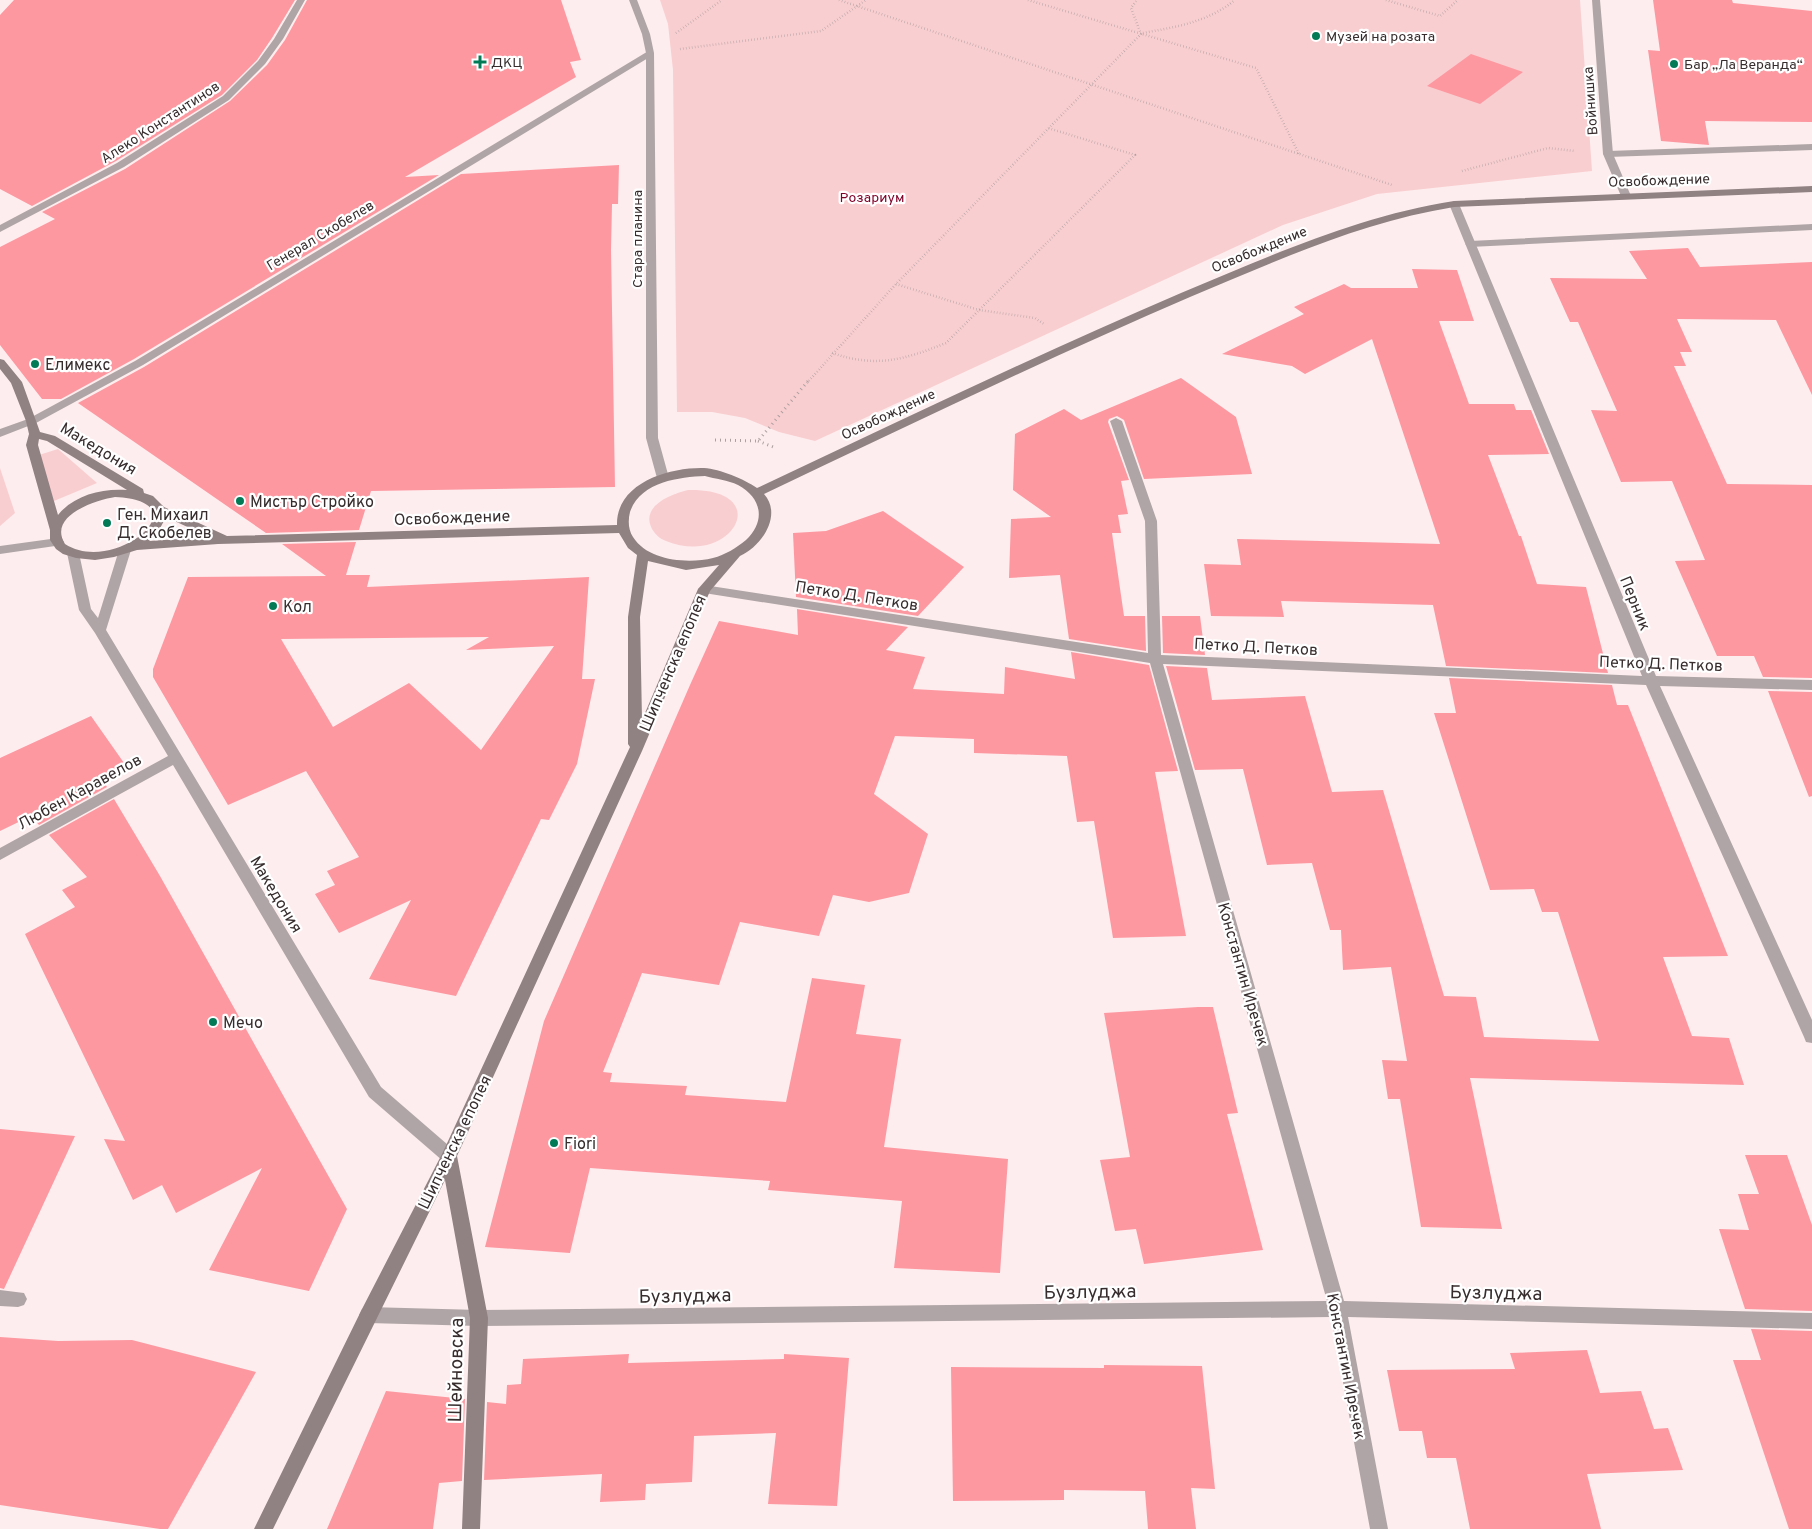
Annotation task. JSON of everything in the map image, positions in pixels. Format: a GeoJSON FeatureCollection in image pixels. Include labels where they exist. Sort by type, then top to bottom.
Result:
{"type":"FeatureCollection","features":[{"type":"Feature","properties":{"kind":"main road","name":"Освобождение"},"geometry":{"type":"LineString","coordinates":[[757,493],[1074,343],[1302,246],[1379,220],[1416,210],[1454,204],[1812,189]]}},
{"type":"Feature","properties":{"kind":"main road","name":"Македония"},"geometry":{"type":"LineString","coordinates":[[0,362],[16,382],[32,421],[35,434],[32,445],[57,535]]}},
{"type":"Feature","properties":{"kind":"main road","name":"Македония"},"geometry":{"type":"LineString","coordinates":[[35,434],[51,438],[143,495]]}},
{"type":"Feature","properties":{"kind":"main road"},"geometry":{"type":"LineString","coordinates":[[705,472],[719,474],[743,482],[757,493],[765,505],[766,519],[761,533],[750,546],[734,556],[711,563],[687,565],[663,563],[643,555],[629,543],[622,528],[622,514],[630,500],[644,487],[663,478],[684,473],[705,472]]}},
{"type":"Feature","properties":{"kind":"main road"},"geometry":{"type":"LineString","coordinates":[[130,492],[143,495],[154,501],[159,509],[158,524],[144,540],[129,548],[100,556],[86,556],[73,553],[64,548],[57,535],[60,519],[70,509],[98,495],[130,492]]}},
{"type":"Feature","properties":{"kind":"main road","name":"Освобождение"},"geometry":{"type":"LineString","coordinates":[[159,509],[224,540]]}},
{"type":"Feature","properties":{"kind":"main road","name":"Освобождение"},"geometry":{"type":"LineString","coordinates":[[129,548],[224,540],[622,528]]}},
{"type":"Feature","properties":{"kind":"main road","name":"Шипченска епопея"},"geometry":{"type":"LineString","coordinates":[[635,751],[634,617],[643,555]]}},
{"type":"Feature","properties":{"kind":"main road","name":"Шипченска епопея"},"geometry":{"type":"LineString","coordinates":[[263,1529],[368,1314],[449,1156],[635,751],[704,589],[734,556]]}},
{"type":"Feature","properties":{"kind":"main road","name":"Шейновска"},"geometry":{"type":"LineString","coordinates":[[449,1156],[479,1318],[471,1529]]}},
{"type":"Feature","properties":{"kind":"street","name":"Алеко Константинов"},"geometry":{"type":"LineString","coordinates":[[0,229],[90,183],[167,137],[230,95],[246,80],[274,46],[301,0]]}},
{"type":"Feature","properties":{"kind":"street","name":"Стара планина"},"geometry":{"type":"LineString","coordinates":[[633,0],[646,34],[650,53],[652,438],[663,478]]}},
{"type":"Feature","properties":{"kind":"street","name":"Войнишка"},"geometry":{"type":"LineString","coordinates":[[1596,0],[1608,154],[1626,196]]}},
{"type":"Feature","properties":{"kind":"street","name":"Генерал Скобелев"},"geometry":{"type":"LineString","coordinates":[[0,433],[32,421],[139,363],[650,53]]}},
{"type":"Feature","properties":{"kind":"street"},"geometry":{"type":"LineString","coordinates":[[1608,154],[1812,147]]}},
{"type":"Feature","properties":{"kind":"street","name":"Перник"},"geometry":{"type":"LineString","coordinates":[[1454,204],[1651,681],[1812,1038]]}},
{"type":"Feature","properties":{"kind":"street"},"geometry":{"type":"LineString","coordinates":[[1470,244],[1812,227]]}},
{"type":"Feature","properties":{"kind":"street","name":"Константин Иречек"},"geometry":{"type":"LineString","coordinates":[[1116,421],[1151,521],[1155,659],[1338,1309],[1379,1529]]}},
{"type":"Feature","properties":{"kind":"street"},"geometry":{"type":"LineString","coordinates":[[0,550],[57,535]]}},
{"type":"Feature","properties":{"kind":"street"},"geometry":{"type":"LineString","coordinates":[[100,630],[129,548]]}},
{"type":"Feature","properties":{"kind":"street","name":"Македония"},"geometry":{"type":"LineString","coordinates":[[73,553],[85,610],[100,630],[376,1092],[449,1156]]}},
{"type":"Feature","properties":{"kind":"street","name":"Петко Д. Петков"},"geometry":{"type":"LineString","coordinates":[[704,589],[1155,659],[1651,681],[1812,685]]}},
{"type":"Feature","properties":{"kind":"street","name":"Любен Каравелов"},"geometry":{"type":"LineString","coordinates":[[0,855],[176,758]]}},
{"type":"Feature","properties":{"kind":"street"},"geometry":{"type":"LineString","coordinates":[[0,1298],[18,1299]]}},
{"type":"Feature","properties":{"kind":"street","name":"Бузлуджа"},"geometry":{"type":"LineString","coordinates":[[368,1314],[479,1318],[1338,1309],[1812,1321]]}},
{"type":"Feature","properties":{"kind":"path"},"geometry":{"type":"LineString","coordinates":[[650,53],[722,0]]}},
{"type":"Feature","properties":{"kind":"path"},"geometry":{"type":"LineString","coordinates":[[839,0],[1400,188],[1416,210]]}},
{"type":"Feature","properties":{"kind":"path"},"geometry":{"type":"LineString","coordinates":[[650,53],[821,31],[866,0]]}},
{"type":"Feature","properties":{"kind":"path"},"geometry":{"type":"LineString","coordinates":[[1028,0],[1256,68],[1299,154]]}},
{"type":"Feature","properties":{"kind":"path"},"geometry":{"type":"LineString","coordinates":[[1137,0],[1131,8],[1140,34]]}},
{"type":"Feature","properties":{"kind":"path"},"geometry":{"type":"LineString","coordinates":[[710,440],[758,441],[832,353],[896,284],[1140,34],[1197,22],[1228,7],[1235,0]]}},
{"type":"Feature","properties":{"kind":"path"},"geometry":{"type":"LineString","coordinates":[[1386,0],[1440,16],[1458,0]]}},
{"type":"Feature","properties":{"kind":"path"},"geometry":{"type":"LineString","coordinates":[[832,353],[850,360],[865,362],[906,359],[946,343],[1135,155],[1048,128]]}},
{"type":"Feature","properties":{"kind":"path"},"geometry":{"type":"LineString","coordinates":[[1455,173],[1548,148],[1608,154]]}},
{"type":"Feature","properties":{"kind":"path"},"geometry":{"type":"LineString","coordinates":[[896,284],[979,310],[1035,318],[1074,343]]}},
{"type":"Feature","properties":{"kind":"green space","name":"Розариум"},"geometry":{"type":"Polygon","coordinates":[[[660,0],[1580,0],[1592,171],[1377,194],[1283,225],[815,441],[779,432],[745,418],[712,412],[677,412],[673,70],[668,24],[660,0]]]}},
{"type":"Feature","properties":{"kind":"green space"},"geometry":{"type":"Polygon","coordinates":[[[58,449],[97,483],[54,501],[39,455],[58,449]]]}},
{"type":"Feature","properties":{"kind":"green space"},"geometry":{"type":"Polygon","coordinates":[[[0,468],[15,513],[0,526],[0,468]]]}},
{"type":"Feature","properties":{"kind":"green space"},"geometry":{"type":"Polygon","coordinates":[[[688,490],[715,493],[731,501],[738,512],[735,525],[725,536],[710,544],[690,546],[666,541],[655,533],[649,521],[650,514],[654,508],[666,498],[688,490]]]}},
{"type":"Feature","properties":{"kind":"building"},"geometry":{"type":"Polygon","coordinates":[[[14,0],[295,0],[257,60],[222,95],[116,161],[32,206],[0,189],[0,15],[14,0]]]}},
{"type":"Feature","properties":{"kind":"building"},"geometry":{"type":"Polygon","coordinates":[[[307,0],[561,0],[581,60],[570,62],[576,77],[405,177],[439,175],[134,359],[61,399],[42,399],[0,345],[0,247],[55,219],[42,212],[125,169],[230,101],[267,65],[285,40],[307,0]]]}},
{"type":"Feature","properties":{"kind":"building"},"geometry":{"type":"Polygon","coordinates":[[[1653,0],[1732,0],[1733,3],[1812,11],[1812,122],[1705,121],[1709,145],[1661,141],[1648,50],[1660,51],[1653,0]]]}},
{"type":"Feature","properties":{"kind":"building"},"geometry":{"type":"Polygon","coordinates":[[[1471,54],[1523,72],[1480,104],[1427,86],[1471,54]]]}},
{"type":"Feature","properties":{"kind":"building"},"geometry":{"type":"Polygon","coordinates":[[[619,165],[618,204],[612,204],[611,250],[615,487],[371,491],[359,530],[266,533],[78,403],[144,367],[461,174],[619,165]]]}},
{"type":"Feature","properties":{"kind":"building"},"geometry":{"type":"Polygon","coordinates":[[[1688,248],[1700,267],[1812,262],[1812,395],[1776,320],[1677,319],[1692,352],[1680,352],[1686,366],[1674,366],[1727,484],[1812,485],[1812,678],[1763,677],[1754,656],[1717,656],[1675,561],[1705,560],[1672,481],[1621,482],[1591,410],[1617,411],[1578,322],[1570,322],[1550,278],[1647,279],[1629,251],[1688,248]]]}},
{"type":"Feature","properties":{"kind":"building"},"geometry":{"type":"Polygon","coordinates":[[[1412,269],[1457,270],[1474,321],[1439,321],[1469,404],[1514,404],[1516,410],[1531,410],[1549,454],[1488,455],[1519,536],[1521,536],[1537,584],[1586,587],[1608,673],[1446,666],[1433,605],[1281,601],[1284,617],[1211,616],[1204,564],[1241,565],[1237,539],[1440,544],[1372,339],[1305,374],[1292,366],[1222,354],[1304,314],[1294,307],[1344,284],[1351,288],[1418,288],[1412,269]]]}},
{"type":"Feature","properties":{"kind":"building"},"geometry":{"type":"Polygon","coordinates":[[[1181,378],[1236,417],[1252,474],[1144,479],[1124,420],[1117,416],[1109,419],[1108,422],[1129,480],[1121,481],[1128,514],[1118,515],[1121,533],[1112,533],[1124,616],[1145,616],[1146,651],[1069,639],[1060,575],[1009,578],[1011,519],[1051,517],[1013,490],[1015,434],[1064,409],[1081,420],[1181,378]]]}},
{"type":"Feature","properties":{"kind":"building"},"geometry":{"type":"Polygon","coordinates":[[[883,511],[964,567],[918,616],[796,597],[793,533],[826,531],[883,511]]]}},
{"type":"Feature","properties":{"kind":"building"},"geometry":{"type":"Polygon","coordinates":[[[356,542],[346,575],[370,575],[367,587],[589,577],[582,679],[595,679],[577,764],[549,820],[541,819],[456,996],[369,979],[411,900],[339,933],[315,894],[335,885],[327,871],[359,857],[306,771],[228,805],[153,677],[153,669],[188,577],[326,576],[282,544],[356,542]],[[489,637],[281,639],[333,727],[409,683],[481,750],[554,646],[466,650],[489,637]]]}},
{"type":"Feature","properties":{"kind":"building"},"geometry":{"type":"Polygon","coordinates":[[[797,609],[908,627],[886,650],[925,657],[913,689],[1004,694],[1005,667],[1075,679],[1071,652],[1149,665],[1178,771],[1155,772],[1186,936],[1113,938],[1094,821],[1077,822],[1067,756],[974,753],[974,739],[895,736],[874,794],[928,834],[909,893],[869,902],[833,895],[819,936],[740,922],[719,985],[642,973],[603,1072],[612,1073],[610,1082],[687,1086],[685,1095],[786,1102],[812,978],[865,985],[856,1034],[901,1039],[884,1147],[1008,1159],[1000,1273],[894,1268],[902,1201],[768,1190],[770,1181],[590,1168],[570,1253],[485,1247],[544,1021],[719,621],[798,635],[797,609]]]}},
{"type":"Feature","properties":{"kind":"building"},"geometry":{"type":"Polygon","coordinates":[[[1162,616],[1200,616],[1205,655],[1163,653],[1162,616]]]}},
{"type":"Feature","properties":{"kind":"building"},"geometry":{"type":"Polygon","coordinates":[[[1166,666],[1207,668],[1212,700],[1305,696],[1332,792],[1383,790],[1444,996],[1476,997],[1484,1037],[1599,1041],[1558,912],[1542,912],[1534,889],[1490,890],[1434,713],[1456,713],[1449,678],[1612,685],[1617,705],[1628,705],[1728,956],[1663,957],[1692,1036],[1729,1038],[1744,1085],[1470,1078],[1502,1229],[1421,1227],[1400,1099],[1388,1099],[1382,1060],[1407,1061],[1391,967],[1343,970],[1341,930],[1330,930],[1312,863],[1267,865],[1243,769],[1195,770],[1166,666]]]}},
{"type":"Feature","properties":{"kind":"building"},"geometry":{"type":"Polygon","coordinates":[[[1768,691],[1812,692],[1812,796],[1809,797],[1768,691]]]}},
{"type":"Feature","properties":{"kind":"building"},"geometry":{"type":"Polygon","coordinates":[[[91,716],[129,770],[104,782],[107,787],[39,825],[31,816],[0,831],[0,758],[91,716]]]}},
{"type":"Feature","properties":{"kind":"building"},"geometry":{"type":"Polygon","coordinates":[[[114,799],[160,876],[347,1209],[309,1291],[209,1270],[262,1168],[176,1213],[162,1185],[133,1200],[104,1139],[125,1141],[25,934],[75,907],[62,890],[87,877],[49,835],[114,799]]]}},
{"type":"Feature","properties":{"kind":"building"},"geometry":{"type":"Polygon","coordinates":[[[1213,1007],[1238,1113],[1227,1114],[1263,1250],[1144,1264],[1136,1229],[1115,1231],[1100,1160],[1130,1157],[1104,1013],[1213,1007]]]}},
{"type":"Feature","properties":{"kind":"building"},"geometry":{"type":"Polygon","coordinates":[[[0,1129],[75,1136],[4,1289],[0,1288],[0,1129]]]}},
{"type":"Feature","properties":{"kind":"building"},"geometry":{"type":"Polygon","coordinates":[[[1745,1155],[1787,1155],[1812,1225],[1812,1311],[1745,1309],[1719,1229],[1749,1230],[1738,1194],[1759,1194],[1745,1155]]]}},
{"type":"Feature","properties":{"kind":"building"},"geometry":{"type":"Polygon","coordinates":[[[1751,1329],[1812,1331],[1812,1529],[1789,1529],[1733,1360],[1761,1360],[1751,1329]]]}},
{"type":"Feature","properties":{"kind":"building"},"geometry":{"type":"Polygon","coordinates":[[[0,1337],[58,1341],[132,1340],[256,1372],[168,1529],[160,1529],[0,1505],[0,1337]]]}},
{"type":"Feature","properties":{"kind":"building"},"geometry":{"type":"Polygon","coordinates":[[[1587,1350],[1600,1393],[1641,1391],[1654,1429],[1668,1428],[1683,1470],[1587,1474],[1601,1529],[1470,1529],[1456,1458],[1427,1458],[1422,1431],[1399,1431],[1387,1370],[1515,1369],[1510,1353],[1587,1350]]]}},
{"type":"Feature","properties":{"kind":"building"},"geometry":{"type":"Polygon","coordinates":[[[629,1354],[628,1363],[784,1359],[784,1354],[849,1358],[837,1506],[768,1504],[776,1433],[694,1436],[692,1482],[646,1484],[645,1500],[600,1502],[602,1474],[484,1480],[487,1402],[506,1404],[507,1385],[521,1384],[523,1359],[629,1354]]]}},
{"type":"Feature","properties":{"kind":"building"},"geometry":{"type":"Polygon","coordinates":[[[1104,1365],[1202,1366],[1215,1489],[1191,1488],[1196,1529],[1148,1529],[1145,1491],[1064,1490],[1064,1500],[953,1501],[951,1367],[1104,1368],[1104,1365]]]}},
{"type":"Feature","properties":{"kind":"building"},"geometry":{"type":"Polygon","coordinates":[[[386,1391],[465,1399],[462,1481],[439,1483],[433,1529],[327,1529],[386,1391]]]}},
{"type":"Feature","properties":{"kind":"place","name":"Музей на розата"},"geometry":{"type":"Point","coordinates":[1316,36]}},
{"type":"Feature","properties":{"kind":"place","name":"ДКЦ"},"geometry":{"type":"Point","coordinates":[480,62]}},
{"type":"Feature","properties":{"kind":"place","name":"Бар „Ла Веранда“"},"geometry":{"type":"Point","coordinates":[1674,64]}},
{"type":"Feature","properties":{"kind":"place","name":"Елимекс"},"geometry":{"type":"Point","coordinates":[35,364]}},
{"type":"Feature","properties":{"kind":"place","name":"Мистър Стройко"},"geometry":{"type":"Point","coordinates":[240,501]}},
{"type":"Feature","properties":{"kind":"place","name":"Ген. Михаил Д. Скобелев"},"geometry":{"type":"Point","coordinates":[107,523]}},
{"type":"Feature","properties":{"kind":"place","name":"Кол"},"geometry":{"type":"Point","coordinates":[273,606]}},
{"type":"Feature","properties":{"kind":"place","name":"Мечо"},"geometry":{"type":"Point","coordinates":[213,1022]}},
{"type":"Feature","properties":{"kind":"place","name":"Fiori"},"geometry":{"type":"Point","coordinates":[554,1143]}}]}
